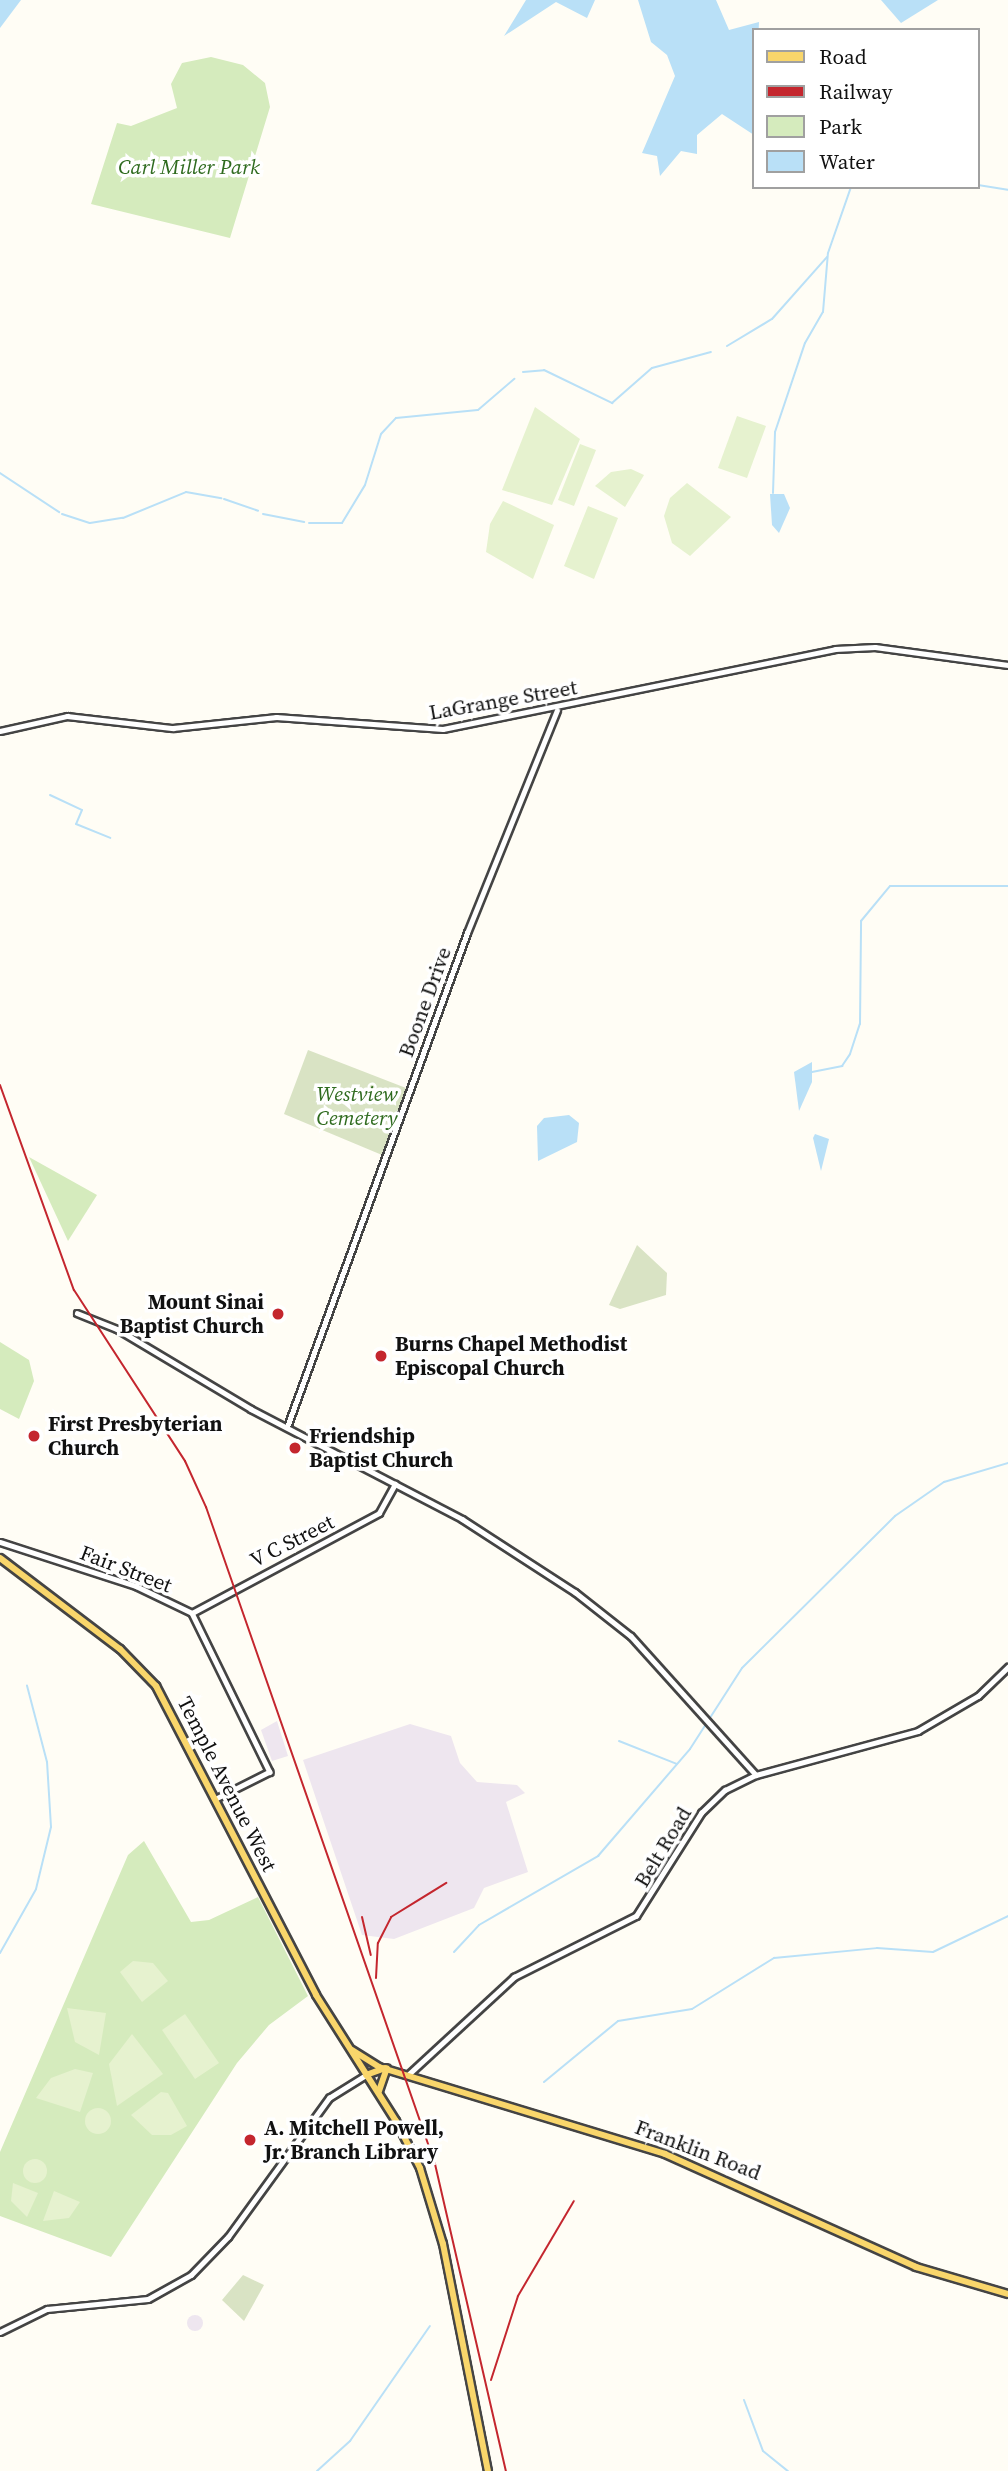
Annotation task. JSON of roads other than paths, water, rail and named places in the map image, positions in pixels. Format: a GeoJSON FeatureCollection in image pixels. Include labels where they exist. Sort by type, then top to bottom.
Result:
{"type":"FeatureCollection","features":[{"type":"Feature","properties":{"kind":"main road","name":"Temple Avenue West"},"geometry":{"type":"LineString","coordinates":[[0,1558],[141,1669],[176,1718],[216,1799],[350,2048],[379,2093],[419,2168],[443,2244],[488,2471]]}},
{"type":"Feature","properties":{"kind":"main road","name":"Franklin Road"},"geometry":{"type":"LineString","coordinates":[[350,2048],[387,2068],[665,2154],[916,2267],[1008,2294]]}},
{"type":"Feature","properties":{"kind":"main road"},"geometry":{"type":"LineString","coordinates":[[366,2074],[387,2068]]}},
{"type":"Feature","properties":{"kind":"main road"},"geometry":{"type":"LineString","coordinates":[[379,2093],[387,2068]]}},
{"type":"Feature","properties":{"kind":"street","name":"LaGrange Street"},"geometry":{"type":"LineString","coordinates":[[0,731],[67,716],[183,728],[276,717],[420,730],[557,709],[835,649],[875,647],[1008,664]]}},
{"type":"Feature","properties":{"kind":"street","name":"Boone Drive"},"geometry":{"type":"LineString","coordinates":[[287,1427],[467,933],[557,709]]}},
{"type":"Feature","properties":{"kind":"street"},"geometry":{"type":"LineString","coordinates":[[77,1313],[93,1317],[287,1427],[480,1530],[607,1615],[756,1776]]}},
{"type":"Feature","properties":{"kind":"street","name":"V C Street"},"geometry":{"type":"LineString","coordinates":[[192,1613],[379,1513],[395,1485]]}},
{"type":"Feature","properties":{"kind":"street","name":"Fair Street"},"geometry":{"type":"LineString","coordinates":[[0,1542],[136,1586],[192,1613],[270,1772],[216,1799]]}},
{"type":"Feature","properties":{"kind":"street","name":"Belt Road"},"geometry":{"type":"LineString","coordinates":[[408,2074],[514,1977],[636,1916],[706,1808],[756,1776],[918,1731],[978,1696],[1008,1667]]}},
{"type":"Feature","properties":{"kind":"street"},"geometry":{"type":"LineString","coordinates":[[0,2332],[47,2309],[148,2299],[191,2275],[228,2237],[329,2098],[366,2074]]}},
{"type":"Feature","properties":{"kind":"water"},"geometry":{"type":"Polygon","coordinates":[[[0,0],[21,0],[0,28],[0,0]]]}},
{"type":"Feature","properties":{"kind":"water"},"geometry":{"type":"Polygon","coordinates":[[[526,0],[595,0],[587,18],[556,2],[504,36],[526,0]]]}},
{"type":"Feature","properties":{"kind":"water"},"geometry":{"type":"Polygon","coordinates":[[[638,0],[716,0],[729,30],[759,22],[759,28],[752,28],[752,134],[722,114],[697,135],[697,154],[681,151],[660,176],[657,156],[642,153],[675,76],[667,55],[651,42],[638,0]]]}},
{"type":"Feature","properties":{"kind":"water"},"geometry":{"type":"Polygon","coordinates":[[[881,0],[938,0],[901,23],[881,0]]]}},
{"type":"Feature","properties":{"kind":"water"},"geometry":{"type":"Polygon","coordinates":[[[770,494],[784,494],[790,508],[779,533],[772,525],[770,494]]]}},
{"type":"Feature","properties":{"kind":"water"},"geometry":{"type":"Polygon","coordinates":[[[812,1062],[812,1082],[799,1111],[794,1072],[812,1062]]]}},
{"type":"Feature","properties":{"kind":"water"},"geometry":{"type":"Polygon","coordinates":[[[569,1115],[579,1123],[577,1142],[538,1161],[537,1126],[544,1118],[569,1115]]]}},
{"type":"Feature","properties":{"kind":"water"},"geometry":{"type":"Polygon","coordinates":[[[815,1134],[829,1139],[821,1171],[813,1138],[815,1134]]]}},
{"type":"Feature","properties":{"kind":"waterway"},"geometry":{"type":"LineString","coordinates":[[980,185],[1008,190]]}},
{"type":"Feature","properties":{"kind":"waterway"},"geometry":{"type":"LineString","coordinates":[[773,493],[775,432],[805,343],[823,312],[828,253],[850,189]]}},
{"type":"Feature","properties":{"kind":"waterway"},"geometry":{"type":"LineString","coordinates":[[727,346],[772,319],[827,257]]}},
{"type":"Feature","properties":{"kind":"waterway"},"geometry":{"type":"LineString","coordinates":[[523,372],[544,370],[612,403],[652,368],[711,352]]}},
{"type":"Feature","properties":{"kind":"waterway"},"geometry":{"type":"LineString","coordinates":[[309,523],[342,523],[365,485],[381,434],[396,418],[478,410],[514,379]]}},
{"type":"Feature","properties":{"kind":"waterway"},"geometry":{"type":"LineString","coordinates":[[0,473],[59,512]]}},
{"type":"Feature","properties":{"kind":"waterway"},"geometry":{"type":"LineString","coordinates":[[62,514],[90,523],[123,518],[186,492],[221,498]]}},
{"type":"Feature","properties":{"kind":"waterway"},"geometry":{"type":"LineString","coordinates":[[224,499],[258,511]]}},
{"type":"Feature","properties":{"kind":"waterway"},"geometry":{"type":"LineString","coordinates":[[263,514],[304,522]]}},
{"type":"Feature","properties":{"kind":"waterway"},"geometry":{"type":"LineString","coordinates":[[50,795],[82,810],[76,824],[110,838]]}},
{"type":"Feature","properties":{"kind":"waterway"},"geometry":{"type":"LineString","coordinates":[[812,1072],[842,1066],[850,1054],[860,1024],[861,921],[890,886],[1008,886]]}},
{"type":"Feature","properties":{"kind":"waterway"},"geometry":{"type":"LineString","coordinates":[[454,1952],[479,1925],[598,1856],[690,1749],[742,1668],[895,1516],[944,1482],[1008,1463]]}},
{"type":"Feature","properties":{"kind":"waterway"},"geometry":{"type":"LineString","coordinates":[[0,1953],[36,1889],[51,1827],[47,1762],[27,1686]]}},
{"type":"Feature","properties":{"kind":"waterway"},"geometry":{"type":"LineString","coordinates":[[619,1741],[677,1764]]}},
{"type":"Feature","properties":{"kind":"waterway"},"geometry":{"type":"LineString","coordinates":[[544,2082],[618,2021],[692,2009],[774,1958],[877,1948],[933,1952],[1008,1916]]}},
{"type":"Feature","properties":{"kind":"waterway"},"geometry":{"type":"LineString","coordinates":[[317,2471],[350,2441],[430,2326]]}},
{"type":"Feature","properties":{"kind":"waterway"},"geometry":{"type":"LineString","coordinates":[[744,2400],[763,2451],[788,2471]]}},
{"type":"Feature","properties":{"kind":"railway"},"geometry":{"type":"LineString","coordinates":[[0,1085],[74,1290],[185,1461],[206,1507],[435,2164],[506,2471]]}},
{"type":"Feature","properties":{"kind":"railway"},"geometry":{"type":"LineString","coordinates":[[376,1978],[378,1943],[391,1917],[446,1883]]}},
{"type":"Feature","properties":{"kind":"railway"},"geometry":{"type":"LineString","coordinates":[[362,1917],[371,1955]]}},
{"type":"Feature","properties":{"kind":"railway"},"geometry":{"type":"LineString","coordinates":[[491,2380],[518,2296],[574,2201]]}},
{"type":"Feature","properties":{"kind":"place","name":"Mount Sinai Baptist Church"},"geometry":{"type":"Point","coordinates":[278,1314]}},
{"type":"Feature","properties":{"kind":"place","name":"Burns Chapel Methodist Episcopal Church"},"geometry":{"type":"Point","coordinates":[381,1356]}},
{"type":"Feature","properties":{"kind":"place","name":"First Presbyterian Church"},"geometry":{"type":"Point","coordinates":[34,1436]}},
{"type":"Feature","properties":{"kind":"place","name":"Friendship Baptist Church"},"geometry":{"type":"Point","coordinates":[295,1448]}},
{"type":"Feature","properties":{"kind":"place","name":"A. Mitchell Powell, Jr. Branch Library"},"geometry":{"type":"Point","coordinates":[250,2140]}},
{"type":"Feature","properties":{"kind":"park label","name":"Carl Miller Park"},"geometry":{"type":"Point","coordinates":[189,167]}},
{"type":"Feature","properties":{"kind":"park label","name":"Westview Cemetery"},"geometry":{"type":"Point","coordinates":[357,1106]}}]}
